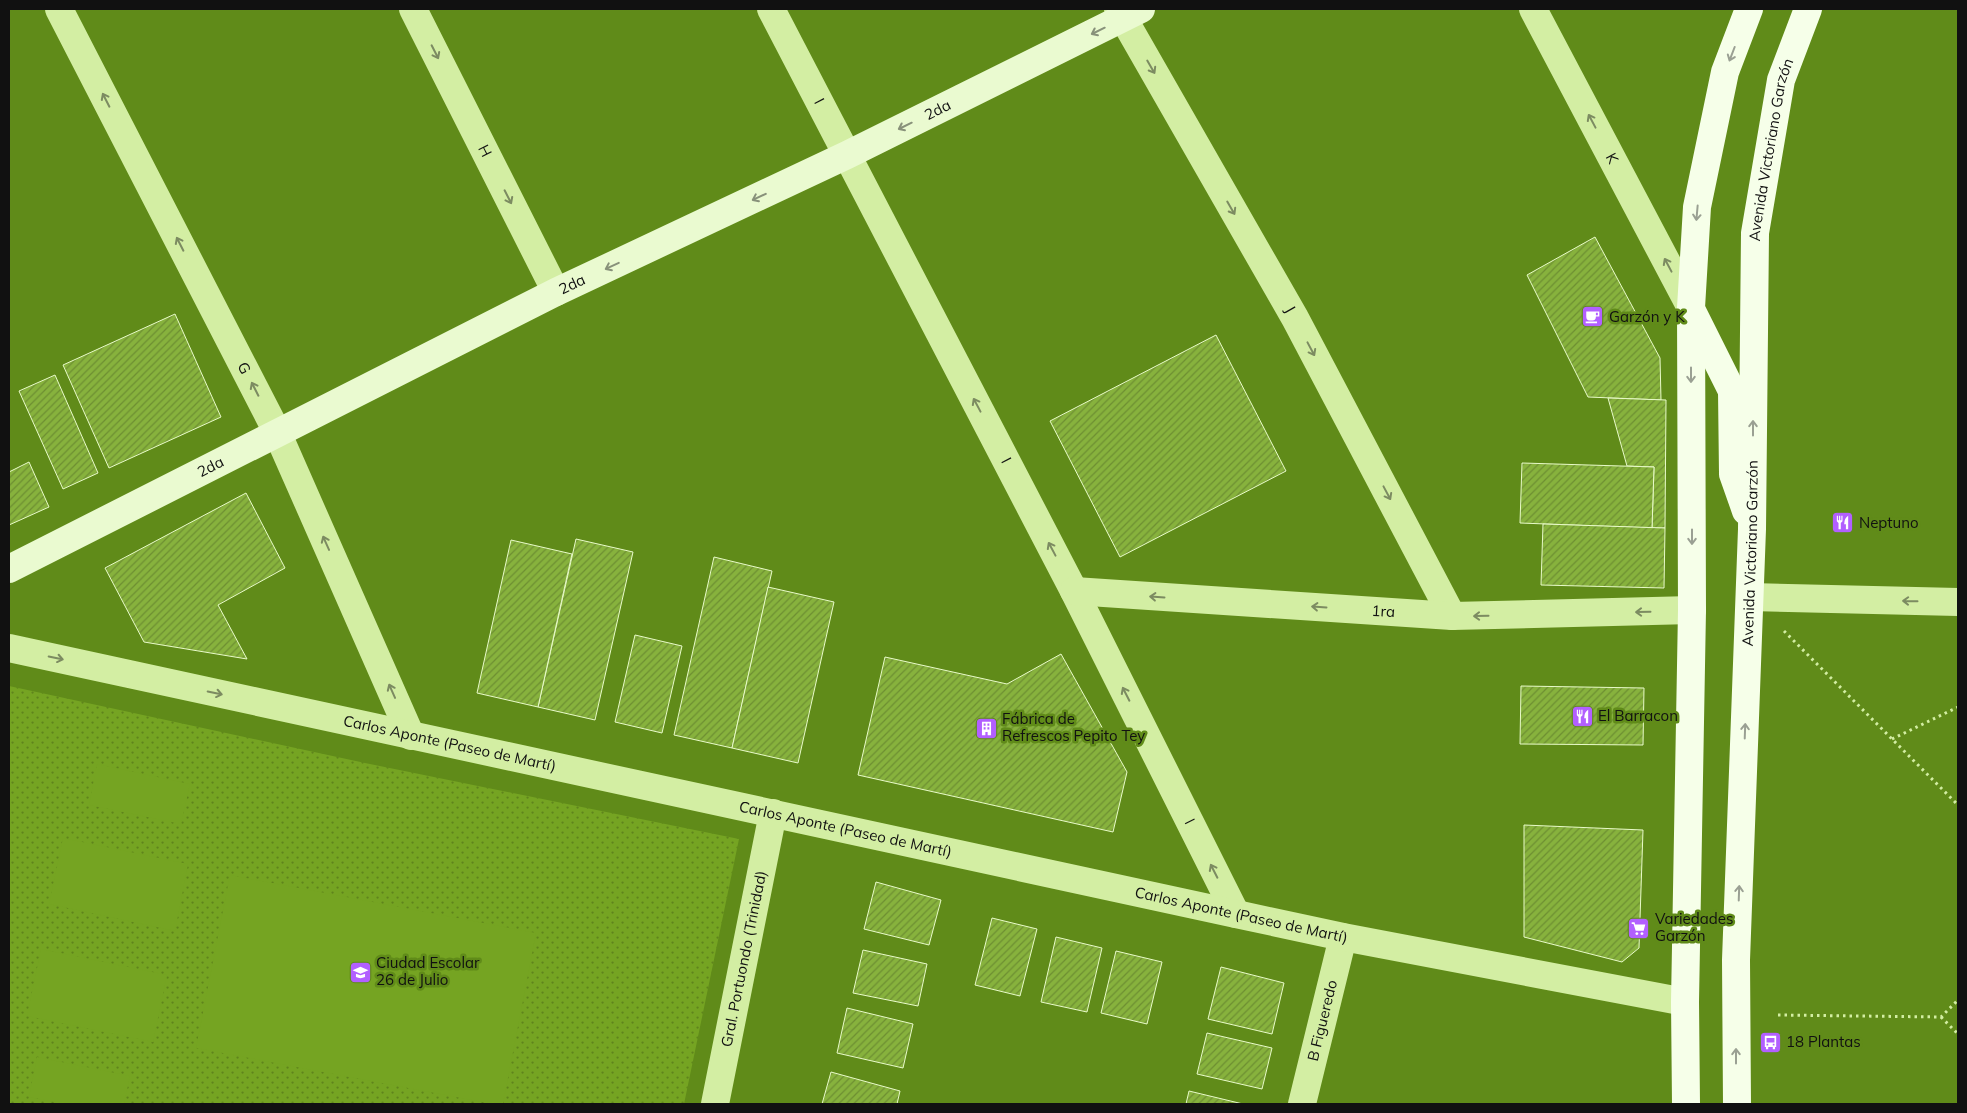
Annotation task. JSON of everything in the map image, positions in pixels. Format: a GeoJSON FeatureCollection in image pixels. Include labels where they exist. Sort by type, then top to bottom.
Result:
{"type":"FeatureCollection","features":[{"type":"Feature","properties":{"kind":"main road"},"geometry":{"type":"LineString","coordinates":[[1686,1104],[1685,1002],[1692,610],[1691,308],[1697,206],[1725,72],[1749,9]]}},
{"type":"Feature","properties":{"kind":"main road","name":"Avenida Victoriano Garzón"},"geometry":{"type":"LineString","coordinates":[[1737,1104],[1736,960],[1752,529],[1755,233],[1780,80],[1808,9]]}},
{"type":"Feature","properties":{"kind":"main road","name":"2da"},"geometry":{"type":"LineString","coordinates":[[9,569],[556,292],[847,155],[1127,12]]}},
{"type":"Feature","properties":{"kind":"main road"},"geometry":{"type":"LineString","coordinates":[[1691,308],[1732,392],[1733,474],[1752,529]]}},
{"type":"Feature","properties":{"kind":"street","name":"G"},"geometry":{"type":"LineString","coordinates":[[59,9],[277,432],[411,736]]}},
{"type":"Feature","properties":{"kind":"street","name":"H"},"geometry":{"type":"LineString","coordinates":[[413,9],[556,292]]}},
{"type":"Feature","properties":{"kind":"street","name":"I"},"geometry":{"type":"LineString","coordinates":[[772,9],[1074,591],[1236,914]]}},
{"type":"Feature","properties":{"kind":"street","name":"K"},"geometry":{"type":"LineString","coordinates":[[1533,9],[1691,308]]}},
{"type":"Feature","properties":{"kind":"street","name":"J"},"geometry":{"type":"LineString","coordinates":[[1127,12],[1295,318],[1452,616]]}},
{"type":"Feature","properties":{"kind":"street","name":"1ra"},"geometry":{"type":"LineString","coordinates":[[1074,591],[1452,616],[1692,610]]}},
{"type":"Feature","properties":{"kind":"street"},"geometry":{"type":"LineString","coordinates":[[1750,597],[1958,602]]}},
{"type":"Feature","properties":{"kind":"street","name":"Carlos Aponte (Paseo de Martí)"},"geometry":{"type":"LineString","coordinates":[[9,648],[1343,937],[1685,1002]]}},
{"type":"Feature","properties":{"kind":"street","name":"Gral. Portuondo (Trinidad)"},"geometry":{"type":"LineString","coordinates":[[714,1104],[773,813]]}},
{"type":"Feature","properties":{"kind":"street","name":"B Figueredo"},"geometry":{"type":"LineString","coordinates":[[1302,1104],[1343,937]]}},
{"type":"Feature","properties":{"kind":"path"},"geometry":{"type":"LineString","coordinates":[[1784,631],[1958,805]]}},
{"type":"Feature","properties":{"kind":"path"},"geometry":{"type":"LineString","coordinates":[[1892,739],[1958,708]]}},
{"type":"Feature","properties":{"kind":"path"},"geometry":{"type":"LineString","coordinates":[[1941,1017],[1958,1000]]}},
{"type":"Feature","properties":{"kind":"path"},"geometry":{"type":"LineString","coordinates":[[1778,1015],[1941,1017],[1958,1034]]}},
{"type":"Feature","properties":{"kind":"green space","name":"Ciudad Escolar 26 de Julio"},"geometry":{"type":"Polygon","coordinates":[[[9,686],[365,763],[739,839],[684,1104],[9,1104],[9,686]]]}},
{"type":"Feature","properties":{"kind":"green space"},"geometry":{"type":"Polygon","coordinates":[[[97,764],[190,784],[181,824],[89,805],[97,764]]]}},
{"type":"Feature","properties":{"kind":"green space"},"geometry":{"type":"Polygon","coordinates":[[[63,838],[188,864],[175,931],[49,904],[63,838]]]}},
{"type":"Feature","properties":{"kind":"green space"},"geometry":{"type":"Polygon","coordinates":[[[230,875],[536,933],[503,1104],[493,1104],[196,1048],[230,875]]]}},
{"type":"Feature","properties":{"kind":"green space"},"geometry":{"type":"Polygon","coordinates":[[[41,949],[167,975],[153,1042],[27,1016],[41,949]]]}},
{"type":"Feature","properties":{"kind":"green space"},"geometry":{"type":"Polygon","coordinates":[[[37,1057],[130,1076],[124,1104],[65,1104],[29,1097],[37,1057]]]}},
{"type":"Feature","properties":{"kind":"building","name":"Garzón y K"},"geometry":{"type":"Polygon","coordinates":[[[1595,237],[1660,358],[1661,400],[1588,397],[1527,275],[1595,237]]]}},
{"type":"Feature","properties":{"kind":"building"},"geometry":{"type":"Polygon","coordinates":[[[175,314],[221,417],[109,468],[63,365],[175,314]]]}},
{"type":"Feature","properties":{"kind":"building"},"geometry":{"type":"Polygon","coordinates":[[[1216,335],[1286,471],[1120,557],[1050,421],[1216,335]]]}},
{"type":"Feature","properties":{"kind":"building"},"geometry":{"type":"Polygon","coordinates":[[[55,375],[98,473],[63,489],[19,391],[55,375]]]}},
{"type":"Feature","properties":{"kind":"building"},"geometry":{"type":"Polygon","coordinates":[[[1608,398],[1666,400],[1665,528],[1652,528],[1654,467],[1627,466],[1608,398]]]}},
{"type":"Feature","properties":{"kind":"building"},"geometry":{"type":"Polygon","coordinates":[[[29,462],[49,507],[9,525],[9,472],[29,462]]]}},
{"type":"Feature","properties":{"kind":"building"},"geometry":{"type":"Polygon","coordinates":[[[1522,463],[1654,467],[1652,528],[1520,523],[1522,463]]]}},
{"type":"Feature","properties":{"kind":"building"},"geometry":{"type":"Polygon","coordinates":[[[246,493],[285,568],[218,605],[247,659],[144,642],[105,568],[246,493]]]}},
{"type":"Feature","properties":{"kind":"building"},"geometry":{"type":"Polygon","coordinates":[[[1543,524],[1665,528],[1664,588],[1541,585],[1543,524]]]}},
{"type":"Feature","properties":{"kind":"building"},"geometry":{"type":"Polygon","coordinates":[[[576,539],[633,552],[595,720],[538,707],[576,539]]]}},
{"type":"Feature","properties":{"kind":"building"},"geometry":{"type":"Polygon","coordinates":[[[511,540],[572,554],[538,707],[477,693],[511,540]]]}},
{"type":"Feature","properties":{"kind":"building"},"geometry":{"type":"Polygon","coordinates":[[[714,557],[772,571],[732,748],[674,735],[714,557]]]}},
{"type":"Feature","properties":{"kind":"building"},"geometry":{"type":"Polygon","coordinates":[[[768,587],[834,602],[798,763],[732,748],[768,587]]]}},
{"type":"Feature","properties":{"kind":"building"},"geometry":{"type":"Polygon","coordinates":[[[635,635],[682,646],[662,733],[615,722],[635,635]]]}},
{"type":"Feature","properties":{"kind":"building","name":"Fábrica de Refrescos Pepito Tey"},"geometry":{"type":"Polygon","coordinates":[[[1061,654],[1127,772],[1113,832],[858,775],[885,657],[1007,684],[1061,654]]]}},
{"type":"Feature","properties":{"kind":"building","name":"El Barracon"},"geometry":{"type":"Polygon","coordinates":[[[1521,686],[1644,688],[1643,745],[1520,744],[1521,686]]]}},
{"type":"Feature","properties":{"kind":"building"},"geometry":{"type":"Polygon","coordinates":[[[1524,825],[1643,830],[1639,948],[1622,962],[1524,937],[1524,825]]]}},
{"type":"Feature","properties":{"kind":"building"},"geometry":{"type":"Polygon","coordinates":[[[876,882],[941,900],[929,945],[864,929],[876,882]]]}},
{"type":"Feature","properties":{"kind":"building"},"geometry":{"type":"Polygon","coordinates":[[[992,918],[1037,929],[1020,996],[975,985],[992,918]]]}},
{"type":"Feature","properties":{"kind":"building"},"geometry":{"type":"Polygon","coordinates":[[[1056,937],[1102,948],[1087,1012],[1041,1002],[1056,937]]]}},
{"type":"Feature","properties":{"kind":"building"},"geometry":{"type":"Polygon","coordinates":[[[863,950],[927,964],[918,1006],[853,993],[863,950]]]}},
{"type":"Feature","properties":{"kind":"building"},"geometry":{"type":"Polygon","coordinates":[[[1116,951],[1162,962],[1147,1024],[1101,1013],[1116,951]]]}},
{"type":"Feature","properties":{"kind":"building"},"geometry":{"type":"Polygon","coordinates":[[[1221,967],[1284,983],[1272,1034],[1208,1019],[1221,967]]]}},
{"type":"Feature","properties":{"kind":"building"},"geometry":{"type":"Polygon","coordinates":[[[847,1008],[913,1024],[903,1068],[837,1053],[847,1008]]]}},
{"type":"Feature","properties":{"kind":"building"},"geometry":{"type":"Polygon","coordinates":[[[1207,1033],[1272,1048],[1262,1089],[1197,1074],[1207,1033]]]}},
{"type":"Feature","properties":{"kind":"building"},"geometry":{"type":"Polygon","coordinates":[[[831,1072],[900,1091],[897,1104],[822,1104],[831,1072]]]}},
{"type":"Feature","properties":{"kind":"building"},"geometry":{"type":"Polygon","coordinates":[[[1189,1091],[1243,1104],[1186,1104],[1189,1091]]]}},
{"type":"Feature","properties":{"kind":"place","name":"Garzón y K"},"geometry":{"type":"Point","coordinates":[1593,317]}},
{"type":"Feature","properties":{"kind":"place","name":"Neptuno"},"geometry":{"type":"Point","coordinates":[1843,523]}},
{"type":"Feature","properties":{"kind":"place","name":"El Barracon"},"geometry":{"type":"Point","coordinates":[1582,716]}},
{"type":"Feature","properties":{"kind":"place","name":"Fábrica de Refrescos Pepito Tey"},"geometry":{"type":"Point","coordinates":[986,728]}},
{"type":"Feature","properties":{"kind":"place","name":"Variedades Garzón"},"geometry":{"type":"Point","coordinates":[1639,928]}},
{"type":"Feature","properties":{"kind":"place","name":"Ciudad Escolar 26 de Julio"},"geometry":{"type":"Point","coordinates":[360,972]}},
{"type":"Feature","properties":{"kind":"place","name":"18 Plantas"},"geometry":{"type":"Point","coordinates":[1770,1042]}}]}
